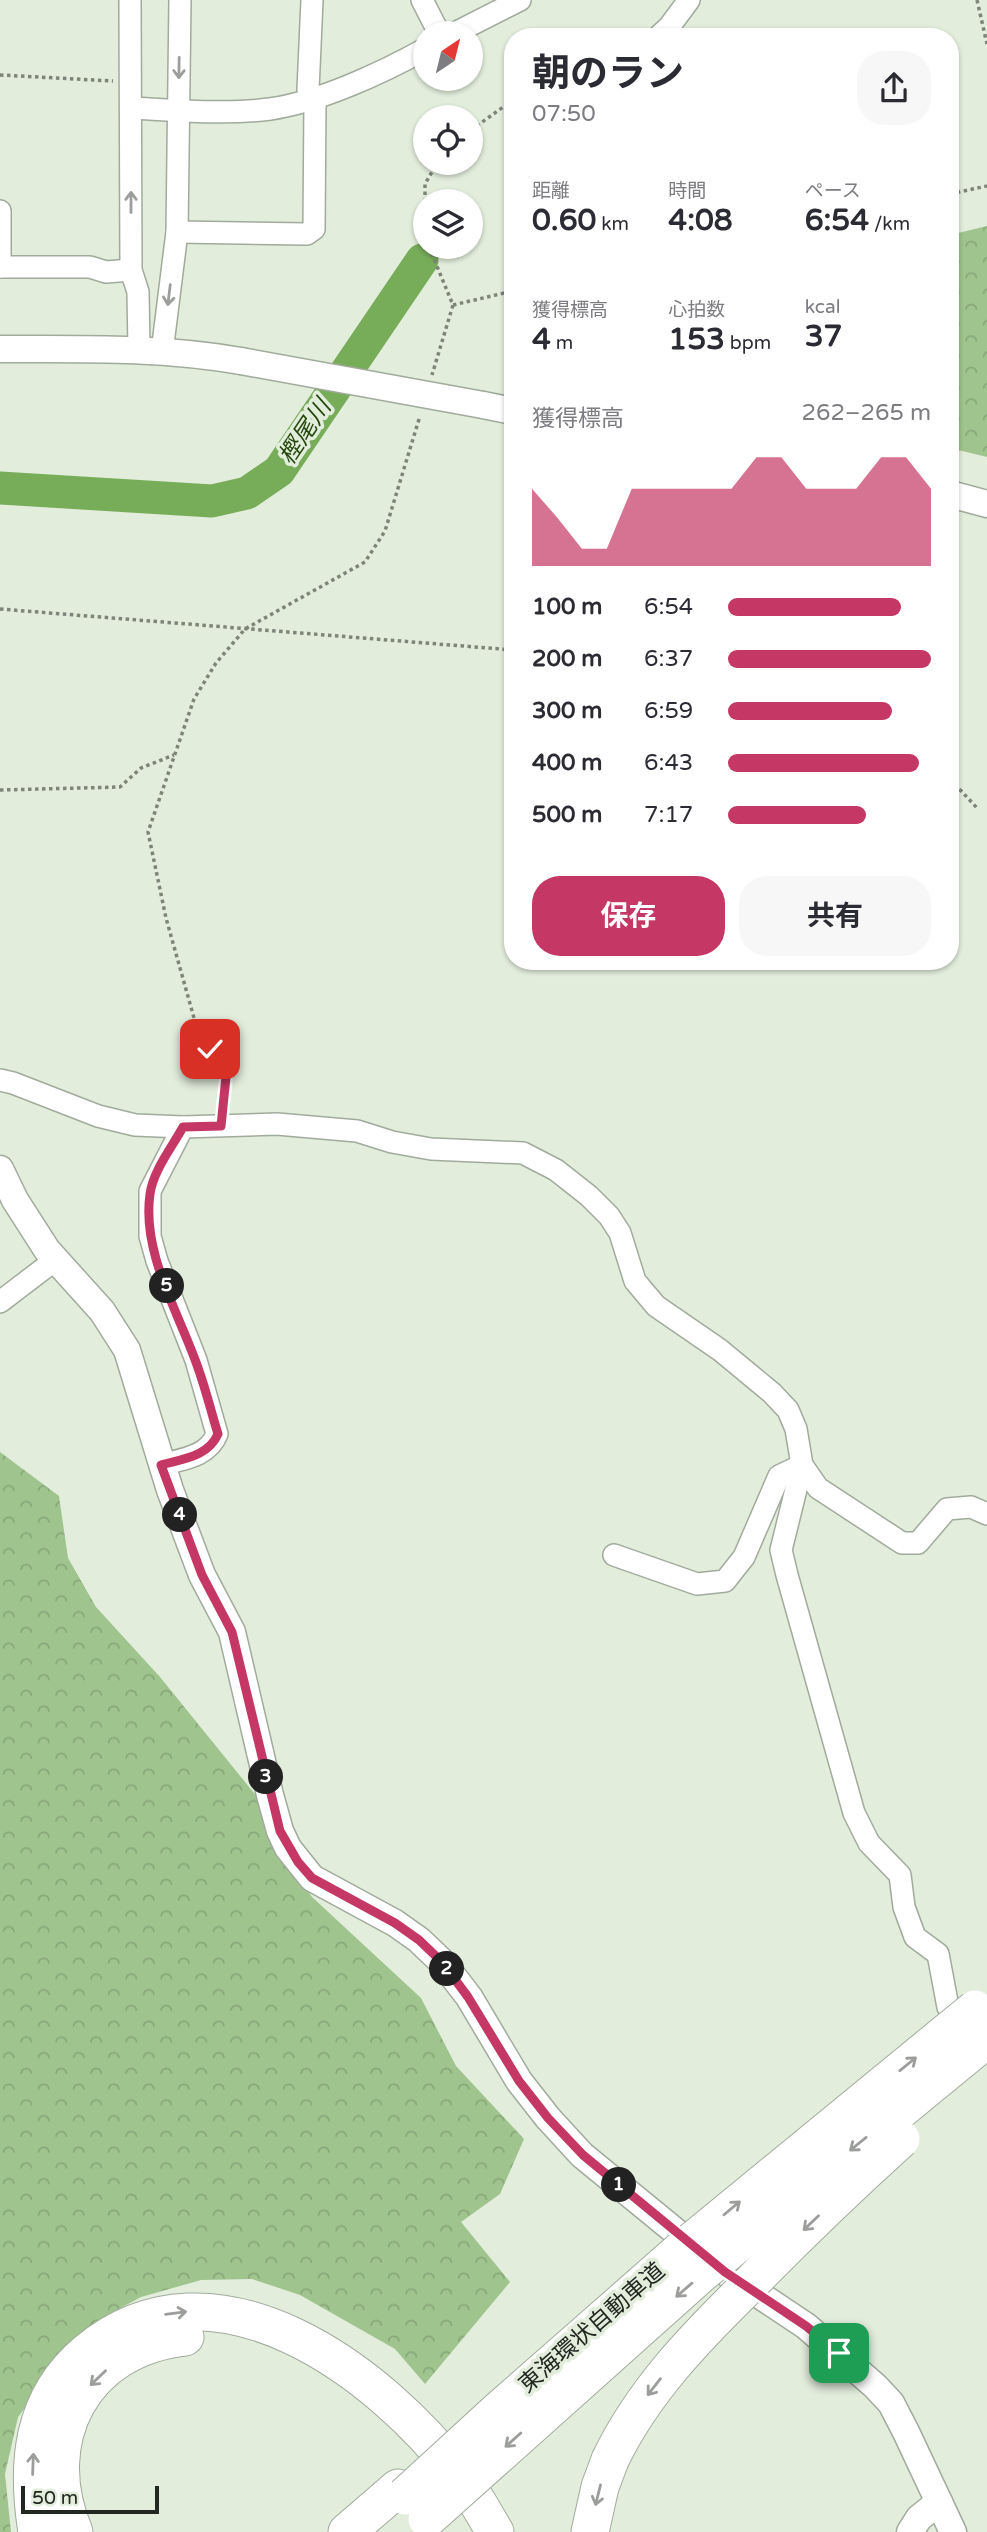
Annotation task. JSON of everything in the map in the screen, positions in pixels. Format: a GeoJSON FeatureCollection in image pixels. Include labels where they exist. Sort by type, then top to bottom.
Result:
{"type":"FeatureCollection","features":[{"type":"Feature","properties":{"kind":"highway","name":"東海環状自動車道"},"geometry":{"type":"LineString","coordinates":[[411,2509],[500,2409],[681,2250],[983,2016]]}},
{"type":"Feature","properties":{"kind":"highway","name":"東海環状自動車道"},"geometry":{"type":"LineString","coordinates":[[367,2532],[411,2509],[701,2274],[983,2016]]}},
{"type":"Feature","properties":{"kind":"highway"},"geometry":{"type":"LineString","coordinates":[[590,2532],[600,2487],[610,2459],[636,2412],[673,2364],[851,2185],[987,2061]]}},
{"type":"Feature","properties":{"kind":"highway"},"geometry":{"type":"LineString","coordinates":[[37,2532],[33,2494],[34,2442],[40,2418],[62,2378],[88,2351],[123,2328],[150,2317],[175,2312],[202,2311],[227,2313],[279,2329],[334,2360],[363,2381],[393,2404],[443,2455],[463,2479],[495,2532]]}},
{"type":"Feature","properties":{"kind":"highway"},"geometry":{"type":"LineString","coordinates":[[74,2532],[61,2491],[61,2444],[77,2402],[90,2384],[124,2356],[146,2346],[169,2338],[219,2336],[243,2340],[293,2362],[373,2418],[413,2455],[460,2513],[470,2532]]}},
{"type":"Feature","properties":{"kind":"highway"},"geometry":{"type":"LineString","coordinates":[[346,2532],[411,2509]]}},
{"type":"Feature","properties":{"kind":"street"},"geometry":{"type":"LineString","coordinates":[[130,0],[131,270],[150,351]]}},
{"type":"Feature","properties":{"kind":"street"},"geometry":{"type":"LineString","coordinates":[[150,351],[177,232],[180,0]]}},
{"type":"Feature","properties":{"kind":"street"},"geometry":{"type":"LineString","coordinates":[[177,232],[307,234],[314,229],[315,99],[308,90],[312,0]]}},
{"type":"Feature","properties":{"kind":"street"},"geometry":{"type":"LineString","coordinates":[[422,0],[433,21]]}},
{"type":"Feature","properties":{"kind":"street"},"geometry":{"type":"LineString","coordinates":[[479,21],[520,0]]}},
{"type":"Feature","properties":{"kind":"street"},"geometry":{"type":"LineString","coordinates":[[668,28],[689,0]]}},
{"type":"Feature","properties":{"kind":"street"},"geometry":{"type":"LineString","coordinates":[[131,108],[178,111],[270,109],[315,99],[413,54]]}},
{"type":"Feature","properties":{"kind":"street"},"geometry":{"type":"LineString","coordinates":[[0,211],[0,267],[90,267],[106,272],[131,270]]}},
{"type":"Feature","properties":{"kind":"street"},"geometry":{"type":"LineString","coordinates":[[0,349],[150,351],[205,355],[504,409]]}},
{"type":"Feature","properties":{"kind":"street"},"geometry":{"type":"LineString","coordinates":[[959,497],[987,504]]}},
{"type":"Feature","properties":{"kind":"street"},"geometry":{"type":"LineString","coordinates":[[0,1080],[99,1116],[135,1125],[183,1127],[277,1124],[356,1131],[392,1142],[431,1149],[523,1153],[556,1170],[589,1196],[609,1216],[620,1233],[635,1281],[656,1306],[719,1350],[772,1393],[788,1410],[796,1429],[802,1465],[780,1550],[854,1813],[869,1843],[900,1875],[904,1907],[915,1937],[938,1954],[948,2007],[987,2061]]}},
{"type":"Feature","properties":{"kind":"street"},"geometry":{"type":"LineString","coordinates":[[161,1465],[198,1455],[210,1446],[218,1434],[196,1360],[157,1261],[150,1236],[150,1191],[183,1127]]}},
{"type":"Feature","properties":{"kind":"street"},"geometry":{"type":"LineString","coordinates":[[0,1169],[15,1200],[55,1260],[102,1311],[127,1350],[161,1465],[202,1575],[232,1632],[280,1831],[298,1862],[312,1878],[395,1923],[419,1940],[442,1962],[468,1997],[519,2081],[548,2118],[583,2155],[725,2272],[806,2326],[875,2386],[891,2403],[953,2532]]}},
{"type":"Feature","properties":{"kind":"street"},"geometry":{"type":"LineString","coordinates":[[0,1302],[55,1260]]}},
{"type":"Feature","properties":{"kind":"street"},"geometry":{"type":"LineString","coordinates":[[802,1465],[818,1488],[902,1543],[918,1543],[947,1509],[971,1507],[987,1514]]}},
{"type":"Feature","properties":{"kind":"street"},"geometry":{"type":"LineString","coordinates":[[614,1555],[697,1584],[725,1581],[744,1558],[779,1476],[802,1465]]}},
{"type":"Feature","properties":{"kind":"street"},"geometry":{"type":"LineString","coordinates":[[910,2532],[919,2518],[939,2502]]}},
{"type":"Feature","properties":{"kind":"path"},"geometry":{"type":"LineString","coordinates":[[977,0],[987,44]]}},
{"type":"Feature","properties":{"kind":"path"},"geometry":{"type":"LineString","coordinates":[[0,75],[130,81]]}},
{"type":"Feature","properties":{"kind":"path"},"geometry":{"type":"LineString","coordinates":[[483,121],[504,106]]}},
{"type":"Feature","properties":{"kind":"path"},"geometry":{"type":"LineString","coordinates":[[959,192],[987,186]]}},
{"type":"Feature","properties":{"kind":"path"},"geometry":{"type":"LineString","coordinates":[[429,385],[453,305],[434,259]]}},
{"type":"Feature","properties":{"kind":"path"},"geometry":{"type":"LineString","coordinates":[[453,305],[504,293]]}},
{"type":"Feature","properties":{"kind":"path"},"geometry":{"type":"LineString","coordinates":[[221,1126],[226,1077],[194,1018],[166,918],[148,832],[194,699],[216,663],[245,629],[365,562],[385,531],[421,411]]}},
{"type":"Feature","properties":{"kind":"path"},"geometry":{"type":"LineString","coordinates":[[0,609],[504,649]]}},
{"type":"Feature","properties":{"kind":"path"},"geometry":{"type":"LineString","coordinates":[[0,790],[120,787],[141,768],[174,755]]}},
{"type":"Feature","properties":{"kind":"path"},"geometry":{"type":"LineString","coordinates":[[959,789],[978,809]]}},
{"type":"Feature","properties":{"kind":"green space"},"geometry":{"type":"Polygon","coordinates":[[[987,226],[987,457],[959,450],[959,233],[987,226]]]}},
{"type":"Feature","properties":{"kind":"green space"},"geometry":{"type":"Polygon","coordinates":[[[0,1452],[59,1496],[68,1558],[96,1607],[160,1677],[258,1798],[281,1852],[312,1897],[421,1998],[456,2066],[524,2139],[500,2194],[461,2222],[510,2282],[425,2384],[395,2349],[300,2295],[252,2279],[201,2280],[141,2297],[95,2322],[18,2417],[5,2474],[11,2532],[0,2532],[0,1452]]]}},
{"type":"Feature","properties":{"kind":"waterway","name":"樫尾川"},"geometry":{"type":"LineString","coordinates":[[0,488],[212,501],[247,493],[279,471],[422,260]]}},
{"type":"Feature","properties":{"kind":"route"},"geometry":{"type":"LineString","coordinates":[[210,1049],[226,1077],[221,1126],[183,1127],[150,1191],[149,1214],[150,1236],[157,1261],[196,1360],[218,1434],[210,1446],[198,1455],[161,1465],[202,1575],[232,1632],[280,1831],[298,1862],[312,1878],[395,1923],[419,1940],[442,1962],[468,1997],[519,2081],[548,2118],[583,2155],[725,2272],[806,2326],[839,2353]]}}]}
